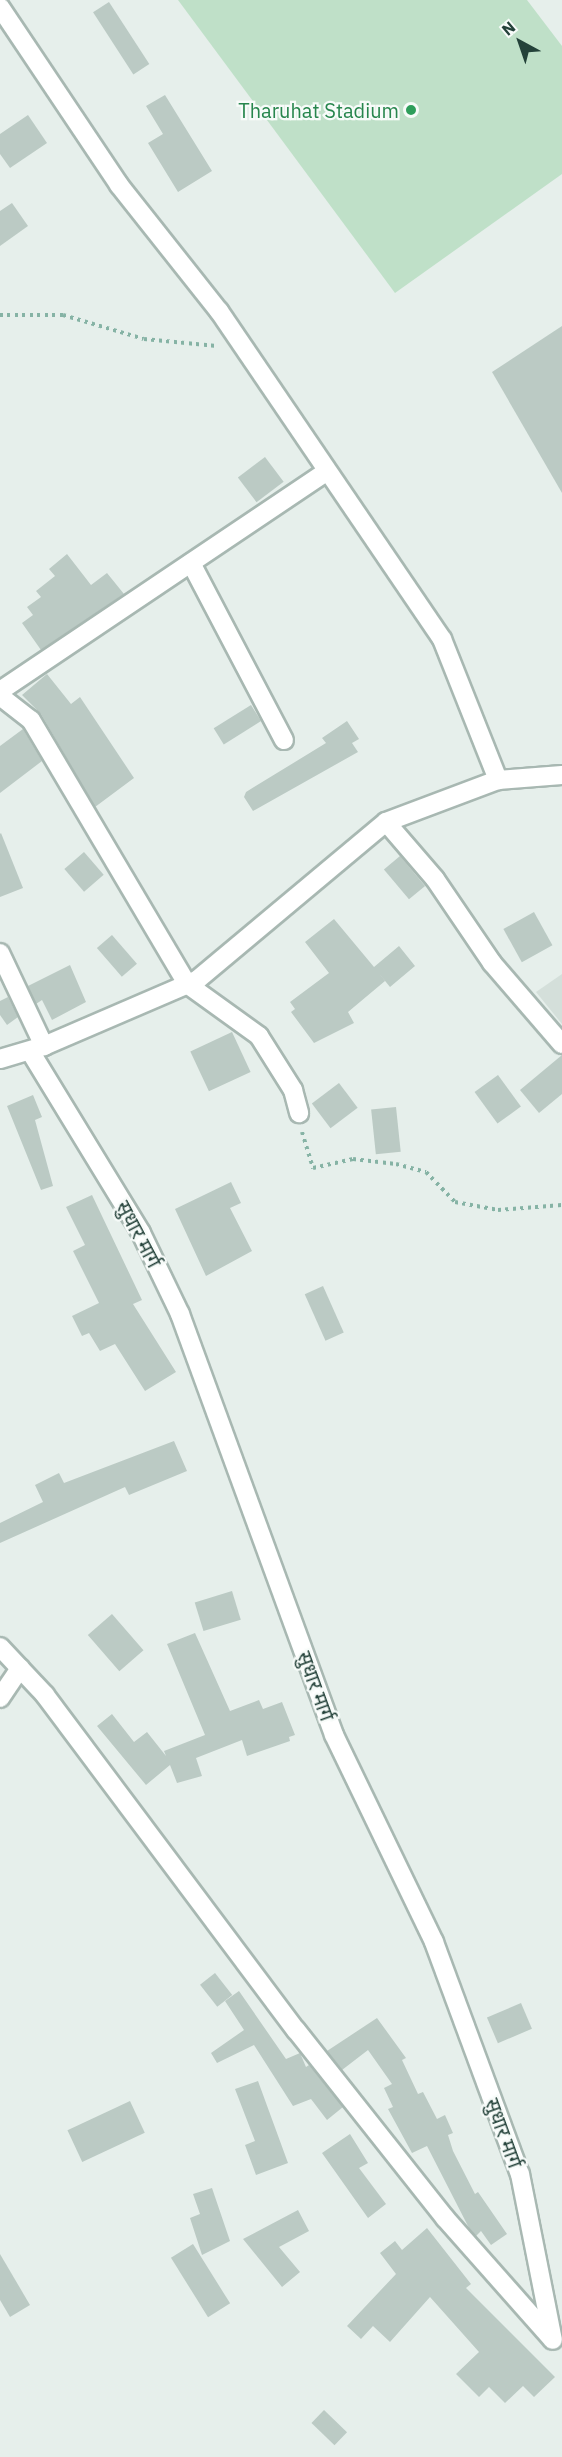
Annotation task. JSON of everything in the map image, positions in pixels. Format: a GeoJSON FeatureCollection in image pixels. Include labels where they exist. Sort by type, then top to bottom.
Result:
{"type":"FeatureCollection","features":[{"type":"Feature","properties":{"kind":"street"},"geometry":{"type":"LineString","coordinates":[[0,7],[119,185],[245,349],[442,639],[498,780]]}},
{"type":"Feature","properties":{"kind":"street"},"geometry":{"type":"LineString","coordinates":[[0,691],[327,471]]}},
{"type":"Feature","properties":{"kind":"street"},"geometry":{"type":"LineString","coordinates":[[191,563],[284,740]]}},
{"type":"Feature","properties":{"kind":"street"},"geometry":{"type":"LineString","coordinates":[[0,696],[31,720],[187,984],[259,1036],[293,1090],[299,1113]]}},
{"type":"Feature","properties":{"kind":"street"},"geometry":{"type":"LineString","coordinates":[[0,1059],[37,1049],[197,980],[386,822],[498,780],[562,775]]}},
{"type":"Feature","properties":{"kind":"street"},"geometry":{"type":"LineString","coordinates":[[386,822],[435,879],[492,963],[562,1044]]}},
{"type":"Feature","properties":{"kind":"street","name":"सुधार मार्ग"},"geometry":{"type":"LineString","coordinates":[[0,953],[37,1049],[141,1233],[180,1314],[334,1735],[434,1942],[519,2174],[558,2345]]}},
{"type":"Feature","properties":{"kind":"street"},"geometry":{"type":"LineString","coordinates":[[0,1647],[45,1695],[310,2048],[445,2218],[558,2345]]}},
{"type":"Feature","properties":{"kind":"street"},"geometry":{"type":"LineString","coordinates":[[0,1698],[20,1668]]}},
{"type":"Feature","properties":{"kind":"path"},"geometry":{"type":"LineString","coordinates":[[0,315],[63,315],[144,339],[245,349]]}},
{"type":"Feature","properties":{"kind":"path"},"geometry":{"type":"LineString","coordinates":[[299,1113],[304,1149],[313,1168],[353,1159],[396,1164],[426,1172],[455,1202],[498,1210],[562,1205]]}},
{"type":"Feature","properties":{"kind":"shaded area"},"geometry":{"type":"Polygon","coordinates":[[[562,974],[562,1024],[536,992],[562,974]]]}},
{"type":"Feature","properties":{"kind":"green space","name":"Tharuhat Stadium"},"geometry":{"type":"Polygon","coordinates":[[[178,0],[527,0],[562,46],[562,174],[395,293],[178,0]]]}},
{"type":"Feature","properties":{"kind":"building"},"geometry":{"type":"Polygon","coordinates":[[[109,2],[149,64],[133,74],[93,12],[109,2]]]}},
{"type":"Feature","properties":{"kind":"building"},"geometry":{"type":"Polygon","coordinates":[[[165,95],[212,171],[178,192],[148,143],[163,134],[146,106],[165,95]]]}},
{"type":"Feature","properties":{"kind":"building"},"geometry":{"type":"Polygon","coordinates":[[[28,115],[47,143],[10,168],[0,154],[0,134],[28,115]]]}},
{"type":"Feature","properties":{"kind":"building"},"geometry":{"type":"Polygon","coordinates":[[[12,203],[28,226],[0,246],[0,211],[12,203]]]}},
{"type":"Feature","properties":{"kind":"building"},"geometry":{"type":"Polygon","coordinates":[[[562,326],[562,493],[492,372],[562,326]]]}},
{"type":"Feature","properties":{"kind":"building"},"geometry":{"type":"Polygon","coordinates":[[[265,457],[284,482],[257,502],[238,477],[265,457]]]}},
{"type":"Feature","properties":{"kind":"building"},"geometry":{"type":"Polygon","coordinates":[[[67,554],[91,585],[107,573],[124,594],[41,650],[22,623],[33,615],[27,607],[41,597],[36,591],[55,576],[49,569],[67,554]]]}},
{"type":"Feature","properties":{"kind":"building"},"geometry":{"type":"Polygon","coordinates":[[[47,674],[71,704],[80,697],[134,778],[95,807],[41,714],[22,695],[47,674]]]}},
{"type":"Feature","properties":{"kind":"building"},"geometry":{"type":"Polygon","coordinates":[[[251,705],[261,721],[224,744],[214,728],[251,705]]]}},
{"type":"Feature","properties":{"kind":"building"},"geometry":{"type":"Polygon","coordinates":[[[347,721],[359,739],[352,743],[358,752],[253,811],[244,797],[246,792],[326,743],[322,738],[347,721]]]}},
{"type":"Feature","properties":{"kind":"building"},"geometry":{"type":"Polygon","coordinates":[[[23,729],[42,761],[0,793],[0,746],[23,729]]]}},
{"type":"Feature","properties":{"kind":"building"},"geometry":{"type":"Polygon","coordinates":[[[0,834],[23,888],[0,897],[0,834]]]}},
{"type":"Feature","properties":{"kind":"building"},"geometry":{"type":"Polygon","coordinates":[[[84,852],[104,875],[84,892],[64,869],[84,852]]]}},
{"type":"Feature","properties":{"kind":"building"},"geometry":{"type":"Polygon","coordinates":[[[400,856],[425,886],[409,899],[384,869],[400,856]]]}},
{"type":"Feature","properties":{"kind":"building"},"geometry":{"type":"Polygon","coordinates":[[[534,912],[552,945],[522,962],[503,929],[534,912]]]}},
{"type":"Feature","properties":{"kind":"building"},"geometry":{"type":"Polygon","coordinates":[[[334,919],[374,967],[399,946],[415,966],[390,987],[377,971],[385,981],[348,1012],[354,1023],[314,1043],[291,1012],[295,1009],[290,1002],[329,973],[305,942],[334,919]]]}},
{"type":"Feature","properties":{"kind":"building"},"geometry":{"type":"Polygon","coordinates":[[[112,935],[137,964],[122,977],[97,948],[112,935]]]}},
{"type":"Feature","properties":{"kind":"building"},"geometry":{"type":"Polygon","coordinates":[[[70,965],[86,1002],[52,1020],[42,1000],[36,1004],[28,986],[70,965]]]}},
{"type":"Feature","properties":{"kind":"building"},"geometry":{"type":"Polygon","coordinates":[[[8,997],[18,1017],[7,1025],[0,1015],[0,1001],[8,997]]]}},
{"type":"Feature","properties":{"kind":"building"},"geometry":{"type":"Polygon","coordinates":[[[232,1032],[251,1072],[209,1091],[190,1051],[232,1032]]]}},
{"type":"Feature","properties":{"kind":"building"},"geometry":{"type":"Polygon","coordinates":[[[562,1055],[562,1094],[539,1113],[520,1090],[562,1055]]]}},
{"type":"Feature","properties":{"kind":"building"},"geometry":{"type":"Polygon","coordinates":[[[498,1075],[521,1107],[497,1124],[475,1092],[498,1075]]]}},
{"type":"Feature","properties":{"kind":"building"},"geometry":{"type":"Polygon","coordinates":[[[339,1083],[358,1108],[331,1128],[312,1103],[339,1083]]]}},
{"type":"Feature","properties":{"kind":"building"},"geometry":{"type":"Polygon","coordinates":[[[33,1095],[42,1117],[35,1120],[53,1186],[41,1190],[7,1106],[33,1095]]]}},
{"type":"Feature","properties":{"kind":"building"},"geometry":{"type":"Polygon","coordinates":[[[396,1107],[401,1152],[376,1154],[371,1110],[396,1107]]]}},
{"type":"Feature","properties":{"kind":"building"},"geometry":{"type":"Polygon","coordinates":[[[231,1182],[241,1203],[230,1208],[252,1251],[206,1276],[175,1209],[231,1182]]]}},
{"type":"Feature","properties":{"kind":"building"},"geometry":{"type":"Polygon","coordinates":[[[92,1195],[142,1300],[133,1304],[176,1372],[145,1391],[115,1344],[100,1351],[89,1333],[82,1336],[72,1316],[99,1303],[73,1251],[85,1245],[66,1207],[92,1195]]]}},
{"type":"Feature","properties":{"kind":"building"},"geometry":{"type":"Polygon","coordinates":[[[323,1286],[344,1333],[325,1341],[305,1294],[323,1286]]]}},
{"type":"Feature","properties":{"kind":"building"},"geometry":{"type":"Polygon","coordinates":[[[174,1441],[187,1471],[129,1495],[125,1487],[0,1543],[0,1523],[43,1502],[35,1485],[59,1473],[64,1483],[174,1441]]]}},
{"type":"Feature","properties":{"kind":"building"},"geometry":{"type":"Polygon","coordinates":[[[232,1591],[241,1620],[203,1631],[195,1602],[232,1591]]]}},
{"type":"Feature","properties":{"kind":"building"},"geometry":{"type":"Polygon","coordinates":[[[112,1614],[143,1650],[119,1671],[88,1635],[112,1614]]]}},
{"type":"Feature","properties":{"kind":"building"},"geometry":{"type":"Polygon","coordinates":[[[195,1633],[230,1711],[259,1700],[263,1709],[282,1702],[295,1735],[289,1737],[290,1741],[247,1756],[242,1740],[196,1758],[202,1776],[177,1783],[170,1765],[146,1785],[97,1726],[112,1714],[134,1742],[147,1732],[166,1756],[164,1751],[205,1735],[167,1644],[195,1633]]]}},
{"type":"Feature","properties":{"kind":"building"},"geometry":{"type":"Polygon","coordinates":[[[215,1973],[232,1995],[217,2007],[200,1985],[215,1973]]]}},
{"type":"Feature","properties":{"kind":"building"},"geometry":{"type":"Polygon","coordinates":[[[239,1991],[286,2059],[300,2053],[306,2067],[309,2065],[343,2107],[327,2120],[311,2099],[293,2106],[254,2045],[217,2063],[211,2053],[244,2030],[225,2001],[239,1991]]]}},
{"type":"Feature","properties":{"kind":"building"},"geometry":{"type":"Polygon","coordinates":[[[521,2003],[532,2029],[498,2043],[487,2017],[521,2003]]]}},
{"type":"Feature","properties":{"kind":"building"},"geometry":{"type":"Polygon","coordinates":[[[377,2018],[406,2058],[402,2060],[418,2094],[423,2092],[437,2119],[445,2115],[453,2133],[448,2135],[453,2151],[475,2194],[478,2192],[507,2234],[491,2245],[481,2231],[476,2236],[469,2228],[427,2146],[412,2153],[388,2109],[393,2107],[384,2088],[392,2084],[368,2050],[342,2070],[327,2051],[377,2018]]]}},
{"type":"Feature","properties":{"kind":"building"},"geometry":{"type":"Polygon","coordinates":[[[258,2081],[288,2163],[256,2175],[245,2145],[255,2141],[235,2089],[258,2081]]]}},
{"type":"Feature","properties":{"kind":"building"},"geometry":{"type":"Polygon","coordinates":[[[130,2101],[145,2133],[82,2162],[67,2130],[130,2101]]]}},
{"type":"Feature","properties":{"kind":"building"},"geometry":{"type":"Polygon","coordinates":[[[350,2134],[368,2163],[359,2168],[386,2204],[368,2218],[322,2153],[350,2134]]]}},
{"type":"Feature","properties":{"kind":"building"},"geometry":{"type":"Polygon","coordinates":[[[212,2188],[230,2241],[202,2255],[190,2218],[200,2214],[193,2194],[212,2188]]]}},
{"type":"Feature","properties":{"kind":"building"},"geometry":{"type":"Polygon","coordinates":[[[298,2210],[309,2231],[279,2247],[300,2272],[282,2287],[243,2239],[298,2210]]]}},
{"type":"Feature","properties":{"kind":"building"},"geometry":{"type":"Polygon","coordinates":[[[427,2228],[471,2284],[466,2288],[555,2377],[534,2397],[523,2386],[505,2403],[489,2387],[479,2397],[456,2374],[479,2352],[430,2297],[390,2342],[373,2326],[361,2339],[347,2326],[396,2274],[380,2253],[395,2241],[402,2250],[427,2228]]]}},
{"type":"Feature","properties":{"kind":"building"},"geometry":{"type":"Polygon","coordinates":[[[193,2244],[230,2303],[208,2317],[171,2258],[193,2244]]]}},
{"type":"Feature","properties":{"kind":"building"},"geometry":{"type":"Polygon","coordinates":[[[0,2254],[30,2305],[10,2317],[0,2300],[0,2254]]]}},
{"type":"Feature","properties":{"kind":"building"},"geometry":{"type":"Polygon","coordinates":[[[324,2410],[347,2432],[335,2445],[311,2423],[324,2410]]]}},
{"type":"Feature","properties":{"kind":"place","name":"Tharuhat Stadium"},"geometry":{"type":"Point","coordinates":[411,110]}}]}
